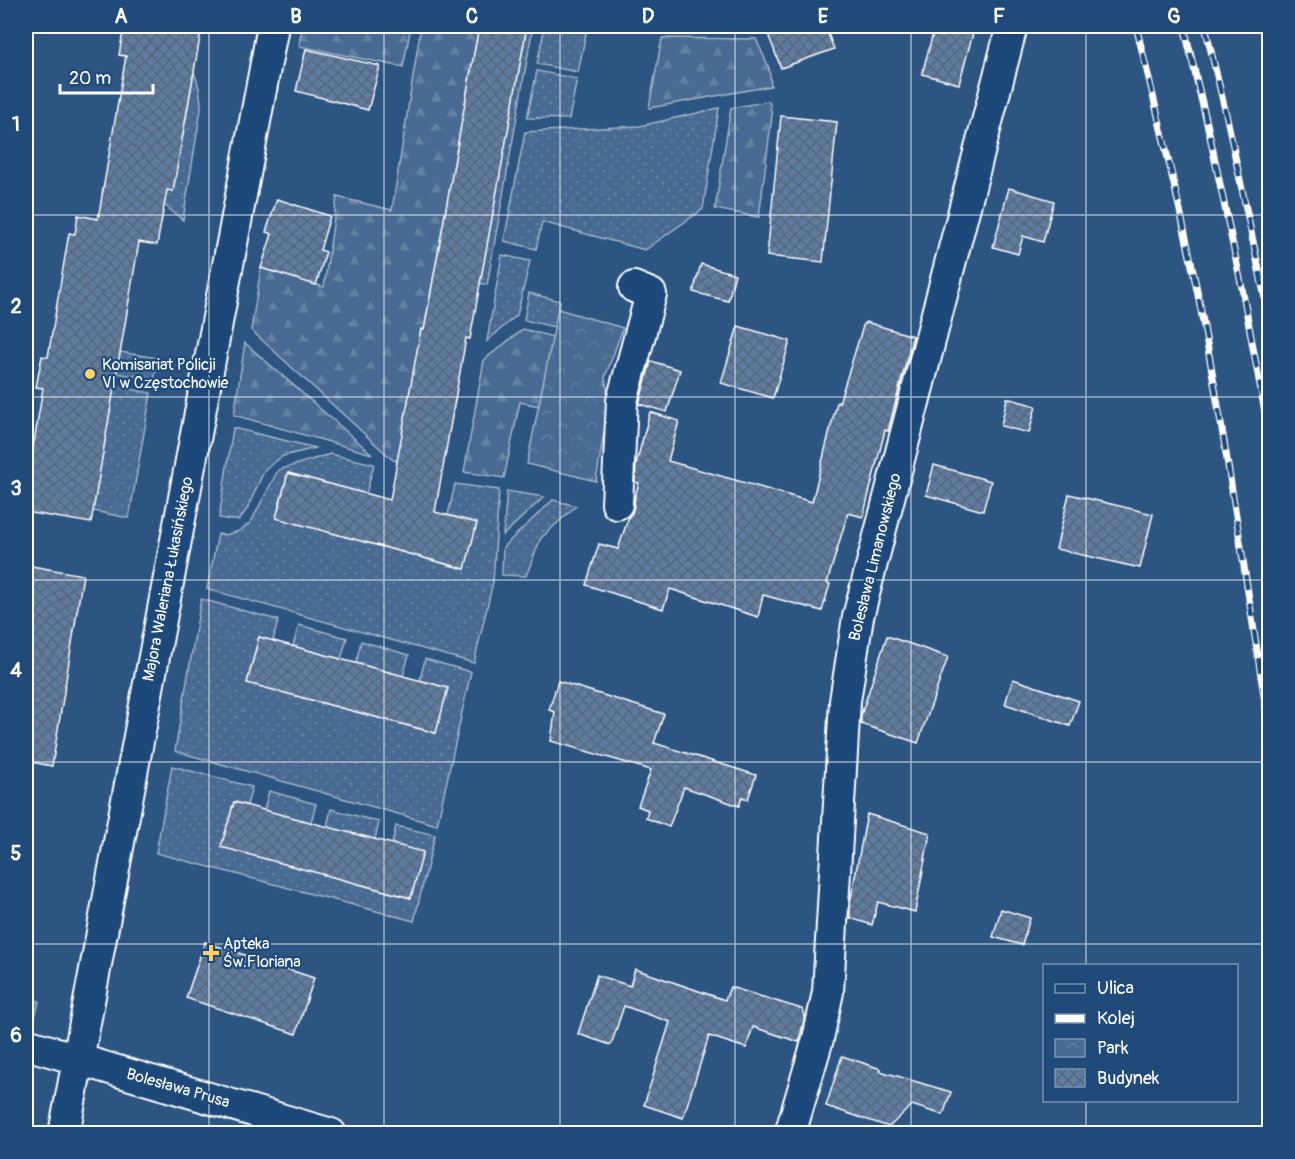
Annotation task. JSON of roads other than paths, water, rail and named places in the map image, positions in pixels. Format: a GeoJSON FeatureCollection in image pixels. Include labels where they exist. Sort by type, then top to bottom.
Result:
{"type":"FeatureCollection","features":[{"type":"Feature","properties":{"kind":"street","name":"Majora Waleriana Łukasińskiego"},"geometry":{"type":"LineString","coordinates":[[64,1134],[273,26]]}},
{"type":"Feature","properties":{"kind":"street","name":"Bolesława Limanowskiego"},"geometry":{"type":"LineString","coordinates":[[790,1134],[818,1039],[828,992],[845,701],[858,617],[1012,26]]}},
{"type":"Feature","properties":{"kind":"street"},"geometry":{"type":"LineString","coordinates":[[616,504],[622,401],[651,294],[633,288]]}},
{"type":"Feature","properties":{"kind":"street","name":"Bolesława Prusa"},"geometry":{"type":"LineString","coordinates":[[26,1044],[331,1134]]}},
{"type":"Feature","properties":{"kind":"railway"},"geometry":{"type":"LineString","coordinates":[[1136,26],[1198,295],[1227,460],[1270,734]]}},
{"type":"Feature","properties":{"kind":"railway"},"geometry":{"type":"LineString","coordinates":[[1184,26],[1242,288],[1270,439]]}},
{"type":"Feature","properties":{"kind":"railway"},"geometry":{"type":"LineString","coordinates":[[1205,26],[1270,322]]}},
{"type":"Feature","properties":{"kind":"railway"},"geometry":{"type":"LineString","coordinates":[[1265,26],[1270,49]]}},
{"type":"Feature","properties":{"kind":"place","name":"Komisariat Policji VI w Częstochowie"},"geometry":{"type":"Point","coordinates":[90,374]}},
{"type":"Feature","properties":{"kind":"place","name":"Apteka Św.Floriana"},"geometry":{"type":"Point","coordinates":[211,953]}}]}
